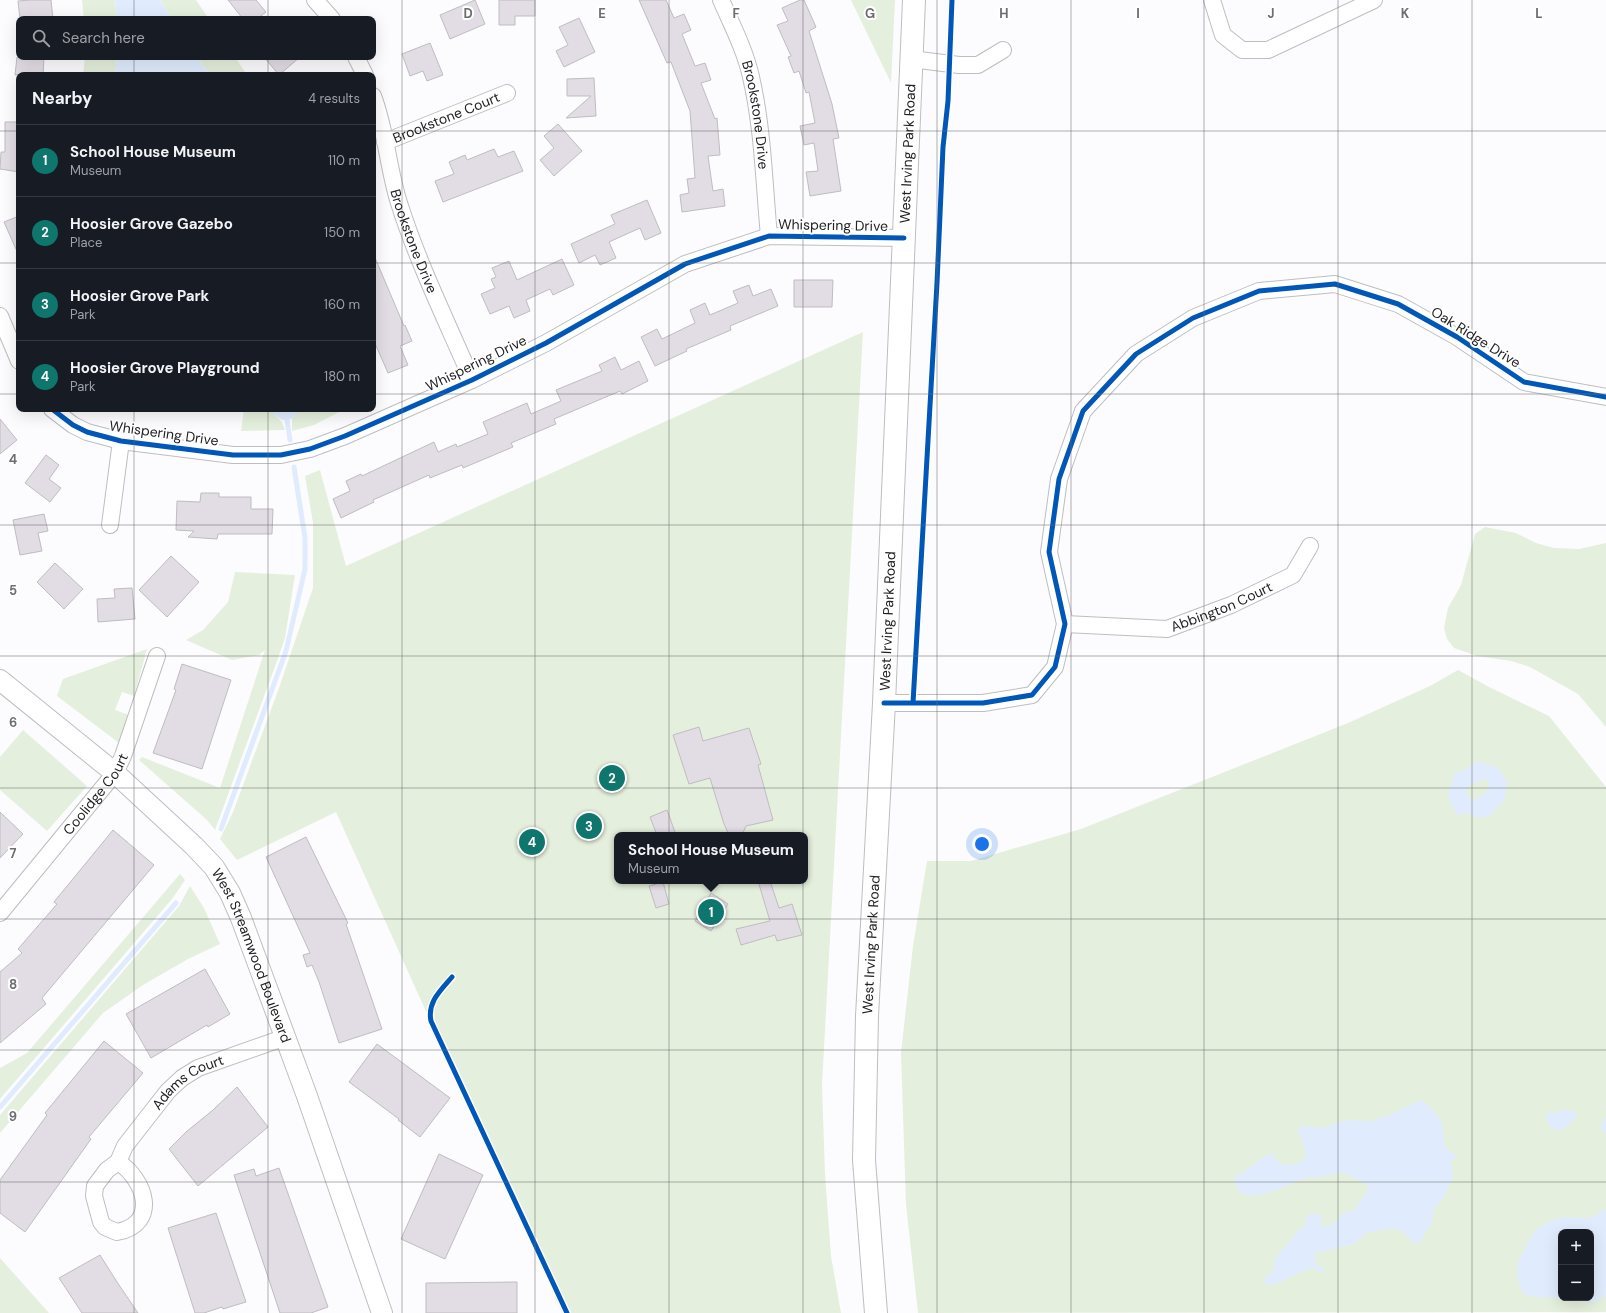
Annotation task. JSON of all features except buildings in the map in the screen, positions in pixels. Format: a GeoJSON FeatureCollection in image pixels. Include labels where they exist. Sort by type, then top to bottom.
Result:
{"type":"FeatureCollection","features":[{"type":"Feature","properties":{"kind":"main road","name":"West Irving Park Road"},"geometry":{"type":"LineString","coordinates":[[876,1313],[865,1144],[867,1016],[884,704],[914,0]]}},
{"type":"Feature","properties":{"kind":"street"},"geometry":{"type":"LineString","coordinates":[[315,0],[329,16]]}},
{"type":"Feature","properties":{"kind":"street","name":"Brookstone Drive"},"geometry":{"type":"LineString","coordinates":[[721,0],[738,36],[751,76],[758,114],[770,236]]}},
{"type":"Feature","properties":{"kind":"street"},"geometry":{"type":"LineString","coordinates":[[1212,0],[1223,35],[1242,50],[1268,50],[1374,0]]}},
{"type":"Feature","properties":{"kind":"street"},"geometry":{"type":"LineString","coordinates":[[911,59],[960,65],[978,65],[1003,50]]}},
{"type":"Feature","properties":{"kind":"street"},"geometry":{"type":"LineString","coordinates":[[358,60],[364,72]]}},
{"type":"Feature","properties":{"kind":"street","name":"Brookstone Court"},"geometry":{"type":"LineString","coordinates":[[385,142],[507,93]]}},
{"type":"Feature","properties":{"kind":"street","name":"Brookstone Drive"},"geometry":{"type":"LineString","coordinates":[[376,108],[385,142],[391,178],[411,237],[472,380]]}},
{"type":"Feature","properties":{"kind":"street","name":"Whispering Drive"},"geometry":{"type":"LineString","coordinates":[[56,412],[73,425],[87,432],[121,441],[233,455],[281,456],[310,449],[344,436],[472,380],[546,343],[685,264],[770,236],[904,238]]}},
{"type":"Feature","properties":{"kind":"street","name":"Oak Ridge Drive"},"geometry":{"type":"LineString","coordinates":[[884,704],[983,703],[1032,695],[1055,667],[1065,624],[1049,552],[1059,479],[1083,411],[1136,354],[1193,318],[1259,291],[1335,284],[1398,304],[1457,337],[1524,382],[1606,397]]}},
{"type":"Feature","properties":{"kind":"street"},"geometry":{"type":"LineString","coordinates":[[0,316],[16,354]]}},
{"type":"Feature","properties":{"kind":"street"},"geometry":{"type":"LineString","coordinates":[[110,525],[121,441]]}},
{"type":"Feature","properties":{"kind":"street","name":"Abbington Court"},"geometry":{"type":"LineString","coordinates":[[1065,624],[1167,629],[1231,605],[1293,575],[1310,546]]}},
{"type":"Feature","properties":{"kind":"street","name":"Coolidge Court"},"geometry":{"type":"LineString","coordinates":[[0,913],[115,773],[123,756],[157,656]]}},
{"type":"Feature","properties":{"kind":"street","name":"West Streamwood Boulevard"},"geometry":{"type":"LineString","coordinates":[[0,680],[115,773],[194,846],[214,867],[230,893],[286,1037],[382,1313]]}},
{"type":"Feature","properties":{"kind":"street","name":"Adams Court"},"geometry":{"type":"LineString","coordinates":[[118,1162],[125,1146],[168,1092],[182,1078],[198,1068],[286,1037]]}},
{"type":"Feature","properties":{"kind":"green space"},"geometry":{"type":"Polygon","coordinates":[[[82,0],[115,0],[117,16],[84,16],[82,0]]]}},
{"type":"Feature","properties":{"kind":"green space"},"geometry":{"type":"Polygon","coordinates":[[[160,0],[196,0],[207,16],[170,16],[160,0]]]}},
{"type":"Feature","properties":{"kind":"green space"},"geometry":{"type":"Polygon","coordinates":[[[851,0],[895,0],[891,83],[851,0]]]}},
{"type":"Feature","properties":{"kind":"green space"},"geometry":{"type":"Polygon","coordinates":[[[85,60],[117,60],[115,72],[83,72],[85,60]]]}},
{"type":"Feature","properties":{"kind":"green space"},"geometry":{"type":"Polygon","coordinates":[[[199,60],[237,60],[245,72],[208,72],[199,60]]]}},
{"type":"Feature","properties":{"kind":"green space"},"geometry":{"type":"Polygon","coordinates":[[[863,332],[822,1085],[825,1175],[831,1256],[841,1313],[562,1313],[336,812],[237,860],[220,839],[233,812],[279,688],[313,588],[313,523],[305,476],[320,470],[346,566],[863,332]]]}},
{"type":"Feature","properties":{"kind":"green space"},"geometry":{"type":"Polygon","coordinates":[[[244,412],[272,412],[282,422],[285,430],[241,431],[244,412]]]}},
{"type":"Feature","properties":{"kind":"green space"},"geometry":{"type":"Polygon","coordinates":[[[298,412],[339,412],[314,425],[292,431],[292,419],[298,412]]]}},
{"type":"Feature","properties":{"kind":"green space"},"geometry":{"type":"Polygon","coordinates":[[[1485,527],[1516,533],[1536,543],[1554,548],[1579,549],[1606,543],[1606,727],[1578,694],[1530,667],[1511,661],[1477,656],[1454,648],[1447,639],[1444,628],[1448,608],[1461,585],[1475,534],[1485,527]]]}},
{"type":"Feature","properties":{"kind":"green space"},"geometry":{"type":"Polygon","coordinates":[[[235,572],[295,575],[285,638],[215,830],[207,820],[139,760],[142,757],[220,788],[265,650],[259,655],[232,660],[186,640],[203,630],[228,602],[235,572]]]}},
{"type":"Feature","properties":{"kind":"green space"},"geometry":{"type":"Polygon","coordinates":[[[147,649],[134,696],[122,692],[115,710],[129,715],[119,743],[57,696],[63,679],[147,649]]]}},
{"type":"Feature","properties":{"kind":"green space"},"geometry":{"type":"Polygon","coordinates":[[[1458,670],[1549,716],[1606,787],[1606,1312],[918,1313],[906,1205],[901,1053],[913,946],[927,861],[971,861],[1081,829],[1348,723],[1430,686],[1458,670]]]}},
{"type":"Feature","properties":{"kind":"green space"},"geometry":{"type":"Polygon","coordinates":[[[23,730],[87,786],[47,831],[0,790],[0,757],[23,730]]]}},
{"type":"Feature","properties":{"kind":"green space"},"geometry":{"type":"Polygon","coordinates":[[[180,874],[185,880],[172,899],[0,1099],[0,1068],[27,1053],[180,874]]]}},
{"type":"Feature","properties":{"kind":"green space"},"geometry":{"type":"Polygon","coordinates":[[[190,886],[204,908],[220,944],[188,959],[143,985],[103,1013],[0,1133],[0,1115],[179,906],[190,886]]]}},
{"type":"Feature","properties":{"kind":"green space"},"geometry":{"type":"Polygon","coordinates":[[[0,1258],[49,1313],[0,1313],[0,1258]]]}},
{"type":"Feature","properties":{"kind":"water"},"geometry":{"type":"Polygon","coordinates":[[[115,0],[160,0],[170,16],[117,16],[115,0]]]}},
{"type":"Feature","properties":{"kind":"water"},"geometry":{"type":"Polygon","coordinates":[[[117,60],[199,60],[208,72],[115,72],[117,60]]]}},
{"type":"Feature","properties":{"kind":"water"},"geometry":{"type":"Polygon","coordinates":[[[298,412],[292,419],[282,420],[272,413],[298,412]]]}},
{"type":"Feature","properties":{"kind":"water"},"geometry":{"type":"Polygon","coordinates":[[[1477,761],[1498,768],[1507,781],[1505,798],[1499,807],[1494,806],[1496,812],[1482,818],[1475,817],[1468,813],[1457,815],[1452,807],[1449,791],[1454,773],[1464,770],[1477,761]],[[1483,779],[1465,789],[1470,799],[1477,799],[1489,790],[1488,781],[1483,779]]]}},
{"type":"Feature","properties":{"kind":"water"},"geometry":{"type":"Polygon","coordinates":[[[1422,1100],[1441,1120],[1445,1147],[1457,1157],[1451,1161],[1453,1176],[1444,1197],[1434,1209],[1431,1226],[1425,1232],[1421,1242],[1413,1243],[1402,1231],[1395,1229],[1366,1233],[1354,1244],[1316,1253],[1314,1263],[1327,1270],[1320,1272],[1314,1268],[1301,1272],[1278,1283],[1265,1285],[1265,1278],[1271,1273],[1275,1259],[1301,1227],[1307,1225],[1305,1218],[1311,1214],[1318,1214],[1323,1219],[1319,1226],[1326,1226],[1335,1223],[1341,1214],[1354,1210],[1370,1187],[1348,1175],[1339,1173],[1305,1178],[1271,1192],[1253,1196],[1245,1195],[1239,1191],[1235,1184],[1235,1177],[1271,1153],[1281,1164],[1295,1164],[1301,1162],[1306,1157],[1303,1143],[1297,1130],[1303,1126],[1325,1128],[1345,1120],[1374,1121],[1422,1100]]]}},
{"type":"Feature","properties":{"kind":"water"},"geometry":{"type":"Polygon","coordinates":[[[1562,1109],[1576,1112],[1576,1118],[1565,1128],[1558,1131],[1551,1128],[1545,1116],[1550,1112],[1557,1113],[1562,1109]]]}},
{"type":"Feature","properties":{"kind":"water"},"geometry":{"type":"Polygon","coordinates":[[[1606,1115],[1606,1134],[1600,1127],[1606,1115]]]}},
{"type":"Feature","properties":{"kind":"water"},"geometry":{"type":"Polygon","coordinates":[[[1606,1208],[1606,1295],[1595,1302],[1580,1301],[1594,1301],[1594,1229],[1558,1229],[1558,1298],[1534,1297],[1527,1295],[1522,1291],[1517,1277],[1518,1262],[1534,1231],[1552,1220],[1566,1217],[1588,1218],[1595,1216],[1606,1208]]]}},
{"type":"Feature","properties":{"kind":"waterway"},"geometry":{"type":"LineString","coordinates":[[287,420],[290,440]]}},
{"type":"Feature","properties":{"kind":"waterway"},"geometry":{"type":"LineString","coordinates":[[221,829],[286,651],[305,569],[305,538],[294,467]]}},
{"type":"Feature","properties":{"kind":"waterway"},"geometry":{"type":"LineString","coordinates":[[0,1107],[176,903]]}},
{"type":"Feature","properties":{"kind":"cycle path"},"geometry":{"type":"LineString","coordinates":[[913,703],[937,283],[943,147],[948,101],[952,0]]}},
{"type":"Feature","properties":{"kind":"cycle path"},"geometry":{"type":"LineString","coordinates":[[56,412],[73,425],[87,432],[121,441],[233,455],[281,455],[310,449],[345,436],[472,380],[546,343],[685,264],[769,236],[904,238]]}},
{"type":"Feature","properties":{"kind":"cycle path"},"geometry":{"type":"LineString","coordinates":[[884,703],[983,703],[1032,695],[1055,667],[1065,624],[1049,552],[1059,479],[1083,411],[1136,354],[1193,318],[1259,291],[1335,284],[1398,304],[1457,337],[1524,382],[1606,397]]}},
{"type":"Feature","properties":{"kind":"cycle path"},"geometry":{"type":"LineString","coordinates":[[452,977],[439,992],[433,1002],[430,1014],[431,1021],[567,1313]]}},
{"type":"Feature","properties":{"kind":"place","name":"Hoosier Grove Gazebo"},"geometry":{"type":"Point","coordinates":[612,778]}},
{"type":"Feature","properties":{"kind":"place","name":"Hoosier Grove Park"},"geometry":{"type":"Point","coordinates":[589,826]}},
{"type":"Feature","properties":{"kind":"place","name":"Hoosier Grove Playground"},"geometry":{"type":"Point","coordinates":[532,842]}},
{"type":"Feature","properties":{"kind":"place","name":"School House Museum"},"geometry":{"type":"Point","coordinates":[711,912]}}]}
